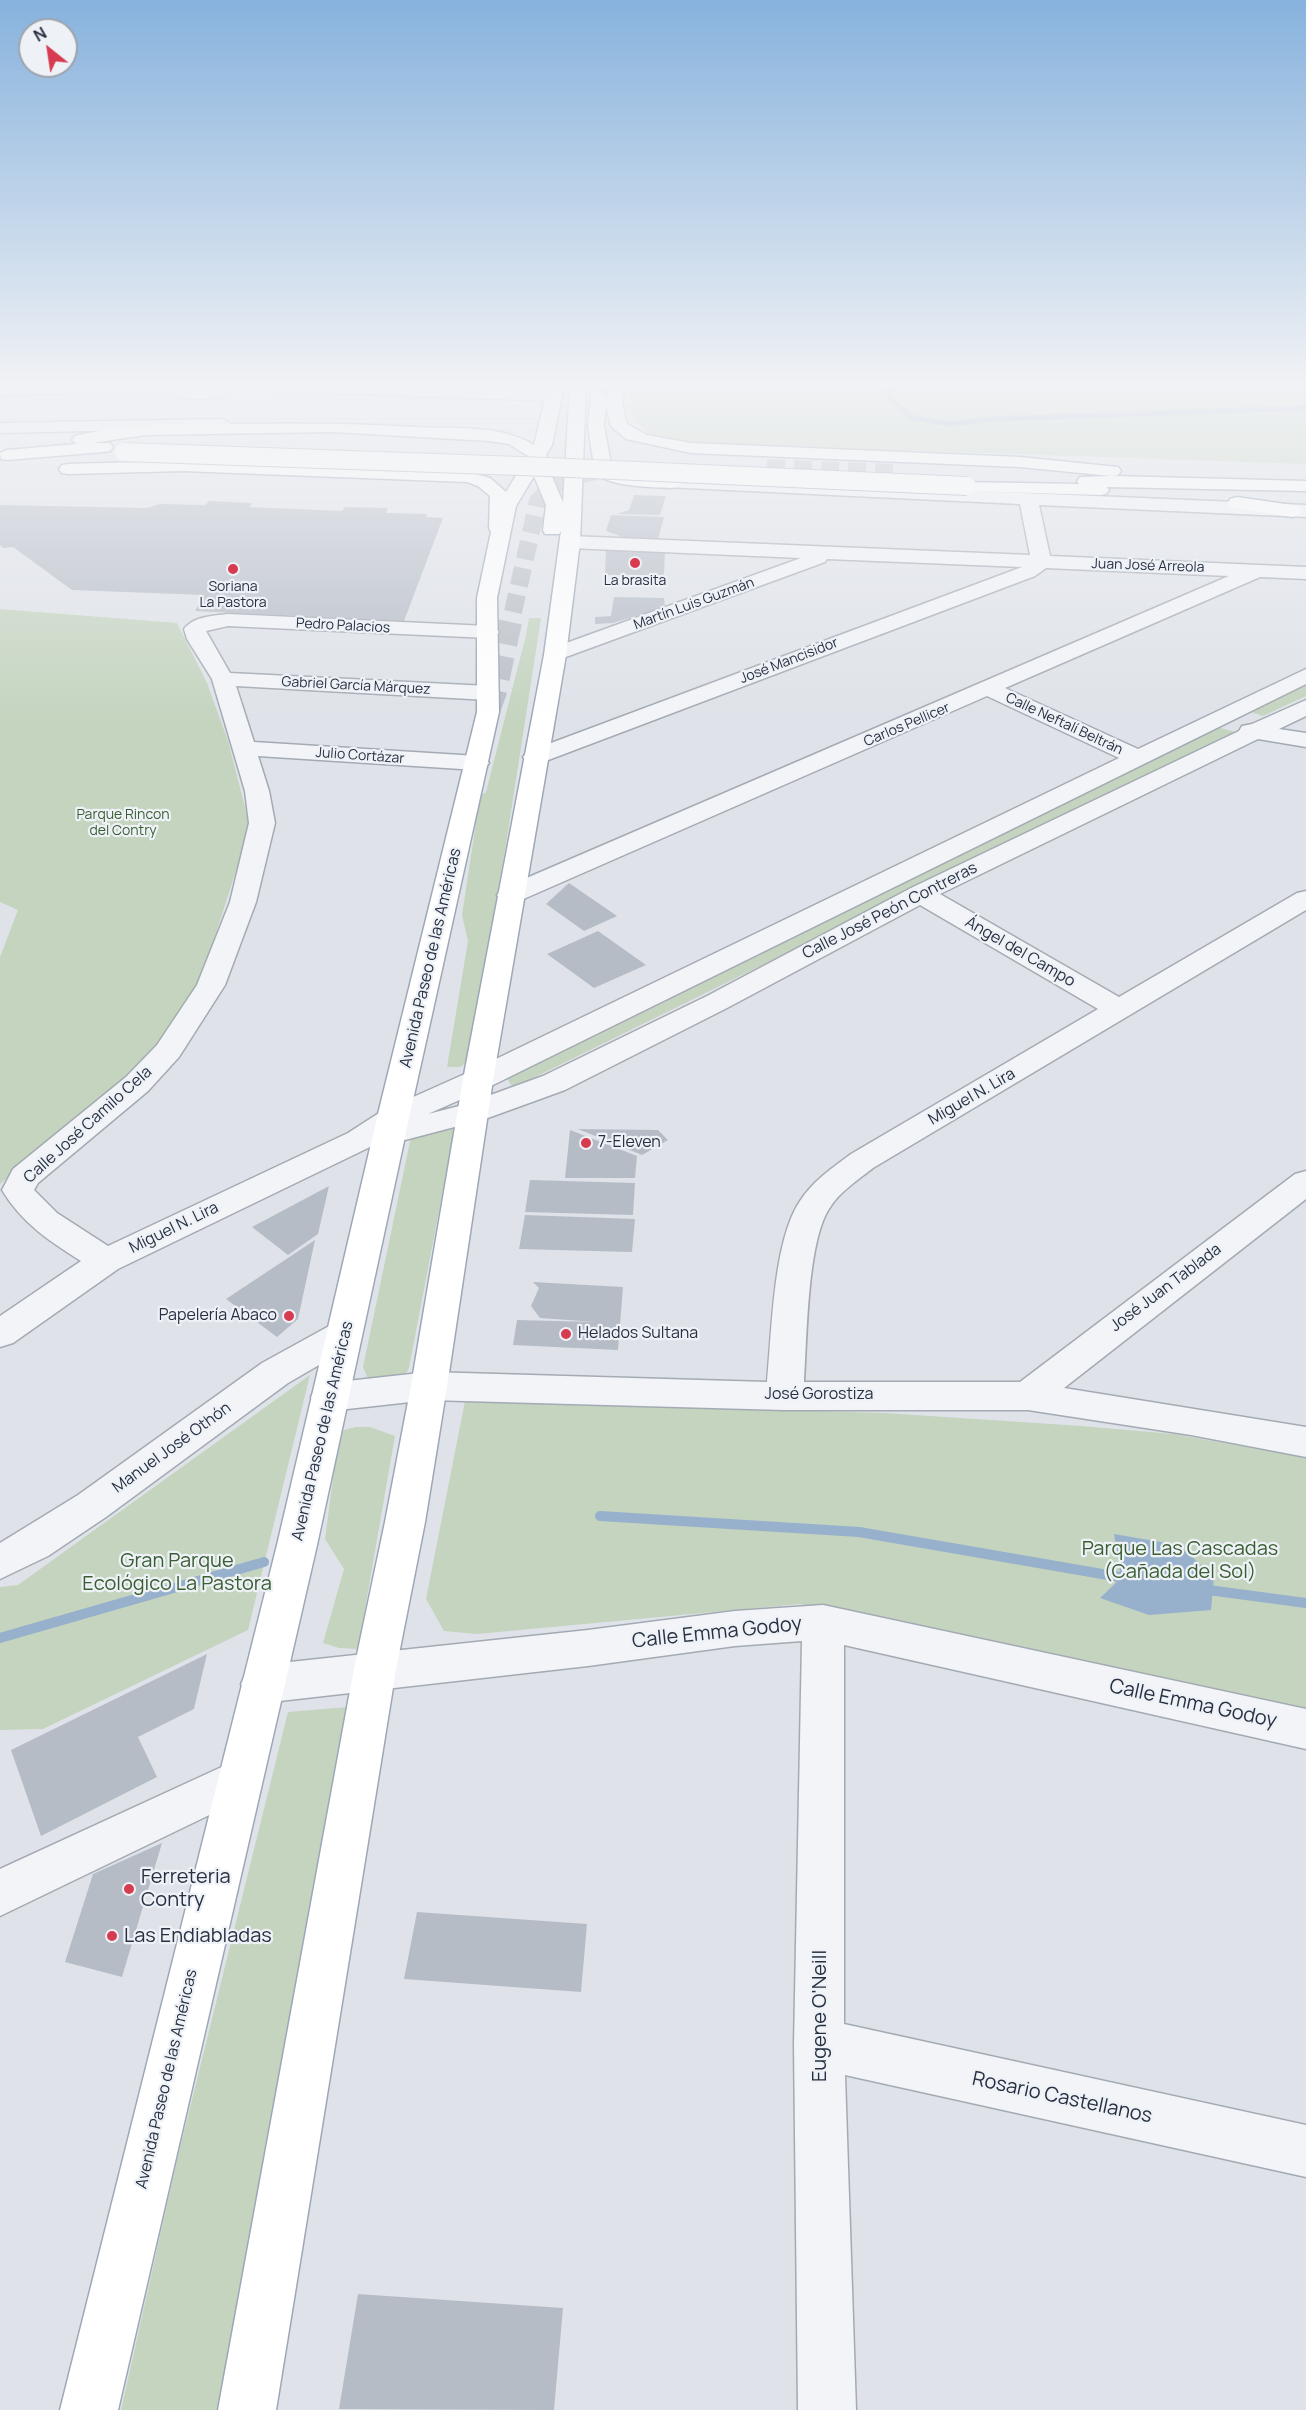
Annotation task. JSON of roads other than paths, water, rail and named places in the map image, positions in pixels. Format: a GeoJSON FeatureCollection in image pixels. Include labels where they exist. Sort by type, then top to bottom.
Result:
{"type":"FeatureCollection","features":[{"type":"Feature","properties":{"kind":"main road"},"geometry":{"type":"LineString","coordinates":[[499,498],[498,527],[501,535]]}},
{"type":"Feature","properties":{"kind":"main road","name":"Avenida Paseo de las Américas"},"geometry":{"type":"LineString","coordinates":[[89,2410],[297,1545],[344,1334],[381,1130],[477,763],[488,712],[487,598],[507,506],[511,498]]}},
{"type":"Feature","properties":{"kind":"main road"},"geometry":{"type":"LineString","coordinates":[[507,506],[516,500],[525,498]]}},
{"type":"Feature","properties":{"kind":"main road"},"geometry":{"type":"LineString","coordinates":[[535,498],[563,501]]}},
{"type":"Feature","properties":{"kind":"main road"},"geometry":{"type":"LineString","coordinates":[[561,498],[570,538]]}},
{"type":"Feature","properties":{"kind":"main road"},"geometry":{"type":"LineString","coordinates":[[247,2410],[375,1669],[405,1522],[429,1386],[478,1080],[555,655],[570,538],[582,511],[596,498]]}},
{"type":"Feature","properties":{"kind":"main road"},"geometry":{"type":"LineString","coordinates":[[1194,498],[1299,511]]}},
{"type":"Feature","properties":{"kind":"main road"},"geometry":{"type":"LineString","coordinates":[[563,501],[550,562],[554,579],[564,586]]}},
{"type":"Feature","properties":{"kind":"street"},"geometry":{"type":"LineString","coordinates":[[1028,498],[1041,562]]}},
{"type":"Feature","properties":{"kind":"street"},"geometry":{"type":"LineString","coordinates":[[1038,498],[1299,511]]}},
{"type":"Feature","properties":{"kind":"street","name":"Juan José Arreola"},"geometry":{"type":"LineString","coordinates":[[570,538],[1041,562],[1259,570]]}},
{"type":"Feature","properties":{"kind":"street","name":"Martín Luis Guzmán"},"geometry":{"type":"LineString","coordinates":[[555,655],[832,552]]}},
{"type":"Feature","properties":{"kind":"street","name":"José Mancisidor"},"geometry":{"type":"LineString","coordinates":[[535,757],[1028,572],[1041,562]]}},
{"type":"Feature","properties":{"kind":"street","name":"Carlos Pellicer"},"geometry":{"type":"LineString","coordinates":[[510,895],[1259,570],[1306,573]]}},
{"type":"Feature","properties":{"kind":"street","name":"Pedro Palacios"},"geometry":{"type":"LineString","coordinates":[[198,625],[228,620],[488,632]]}},
{"type":"Feature","properties":{"kind":"street","name":"Calle José Camilo Cela"},"geometry":{"type":"LineString","coordinates":[[106,1261],[38,1215],[25,1203],[18,1190],[24,1178],[145,1076],[168,1051],[211,986],[243,902],[262,823],[257,790],[223,679],[196,634],[195,629],[198,625]]}},
{"type":"Feature","properties":{"kind":"street","name":"Calle José Peón Contreras"},"geometry":{"type":"LineString","coordinates":[[381,1130],[478,1080],[1140,759],[1306,676]]}},
{"type":"Feature","properties":{"kind":"street","name":"Gabriel García Márquez"},"geometry":{"type":"LineString","coordinates":[[223,679],[488,693]]}},
{"type":"Feature","properties":{"kind":"street","name":"Calle Neftalí Beltrán"},"geometry":{"type":"LineString","coordinates":[[989,689],[1140,759]]}},
{"type":"Feature","properties":{"kind":"street","name":"Calle José Peón Contreras"},"geometry":{"type":"LineString","coordinates":[[381,1130],[474,1112],[554,1083],[717,1002],[920,894],[1306,707]]}},
{"type":"Feature","properties":{"kind":"street"},"geometry":{"type":"LineString","coordinates":[[1220,718],[1267,727],[1306,740]]}},
{"type":"Feature","properties":{"kind":"street"},"geometry":{"type":"LineString","coordinates":[[1267,727],[1306,722]]}},
{"type":"Feature","properties":{"kind":"street","name":"Julio Cortázar"},"geometry":{"type":"LineString","coordinates":[[244,748],[477,763]]}},
{"type":"Feature","properties":{"kind":"street","name":"Ángel del Campo"},"geometry":{"type":"LineString","coordinates":[[920,894],[1120,1010]]}},
{"type":"Feature","properties":{"kind":"street","name":"Miguel N. Lira"},"geometry":{"type":"LineString","coordinates":[[784,1396],[798,1246],[813,1206],[830,1186],[862,1161],[1305,902]]}},
{"type":"Feature","properties":{"kind":"street","name":"Miguel N. Lira"},"geometry":{"type":"LineString","coordinates":[[0,1334],[106,1261],[381,1130]]}},
{"type":"Feature","properties":{"kind":"street","name":"José Juan Tablada"},"geometry":{"type":"LineString","coordinates":[[1028,1396],[1306,1182]]}},
{"type":"Feature","properties":{"kind":"street","name":"Manuel José Othón"},"geometry":{"type":"LineString","coordinates":[[0,1562],[34,1544],[92,1506],[275,1372],[344,1334]]}},
{"type":"Feature","properties":{"kind":"street","name":"José Gorostiza"},"geometry":{"type":"LineString","coordinates":[[329,1397],[429,1386],[784,1396],[1028,1396],[1191,1421],[1306,1442]]}},
{"type":"Feature","properties":{"kind":"street","name":"Calle Emma Godoy"},"geometry":{"type":"LineString","coordinates":[[262,1684],[375,1669],[588,1648],[735,1627],[823,1623],[1306,1729]]}},
{"type":"Feature","properties":{"kind":"street","name":"Eugene O'Neill"},"geometry":{"type":"LineString","coordinates":[[823,1623],[819,2044],[827,2410]]}},
{"type":"Feature","properties":{"kind":"street"},"geometry":{"type":"LineString","coordinates":[[0,1893],[239,1779]]}},
{"type":"Feature","properties":{"kind":"street","name":"Rosario Castellanos"},"geometry":{"type":"LineString","coordinates":[[819,2044],[1306,2151]]}},
{"type":"Feature","properties":{"kind":"water"},"geometry":{"type":"Polygon","coordinates":[[[1114,1534],[1178,1545],[1214,1576],[1211,1610],[1149,1615],[1100,1598],[1121,1578],[1114,1534]]]}},
{"type":"Feature","properties":{"kind":"waterway"},"geometry":{"type":"LineString","coordinates":[[600,1516],[859,1532],[1131,1579]]}},
{"type":"Feature","properties":{"kind":"waterway"},"geometry":{"type":"LineString","coordinates":[[0,1638],[264,1562]]}},
{"type":"Feature","properties":{"kind":"waterway"},"geometry":{"type":"LineString","coordinates":[[1201,1589],[1306,1603]]}},
{"type":"Feature","properties":{"kind":"tunnel"},"geometry":{"type":"LineString","coordinates":[[513,612],[538,501],[541,498]]}},
{"type":"Feature","properties":{"kind":"tunnel"},"geometry":{"type":"LineString","coordinates":[[488,712],[495,693],[513,611]]}},
{"type":"Feature","properties":{"kind":"place","name":"La brasita"},"geometry":{"type":"Point","coordinates":[635,563]}},
{"type":"Feature","properties":{"kind":"place","name":"Soriana La Pastora"},"geometry":{"type":"Point","coordinates":[233,569]}},
{"type":"Feature","properties":{"kind":"place","name":"7-Eleven"},"geometry":{"type":"Point","coordinates":[586,1143]}},
{"type":"Feature","properties":{"kind":"place","name":"Papelería Abaco"},"geometry":{"type":"Point","coordinates":[289,1316]}},
{"type":"Feature","properties":{"kind":"place","name":"Helados Sultana"},"geometry":{"type":"Point","coordinates":[566,1334]}},
{"type":"Feature","properties":{"kind":"place","name":"Ferreteria Contry"},"geometry":{"type":"Point","coordinates":[129,1889]}},
{"type":"Feature","properties":{"kind":"place","name":"Las Endiabladas"},"geometry":{"type":"Point","coordinates":[112,1936]}},
{"type":"Feature","properties":{"kind":"park label","name":"Parque Rincon del Contry"},"geometry":{"type":"Point","coordinates":[123,824]}},
{"type":"Feature","properties":{"kind":"park label","name":"Parque Las Cascadas (Cañada del Sol)"},"geometry":{"type":"Point","coordinates":[1180,1560]}},
{"type":"Feature","properties":{"kind":"park label","name":"Gran Parque Ecológico La Pastora"},"geometry":{"type":"Point","coordinates":[177,1572]}}]}
